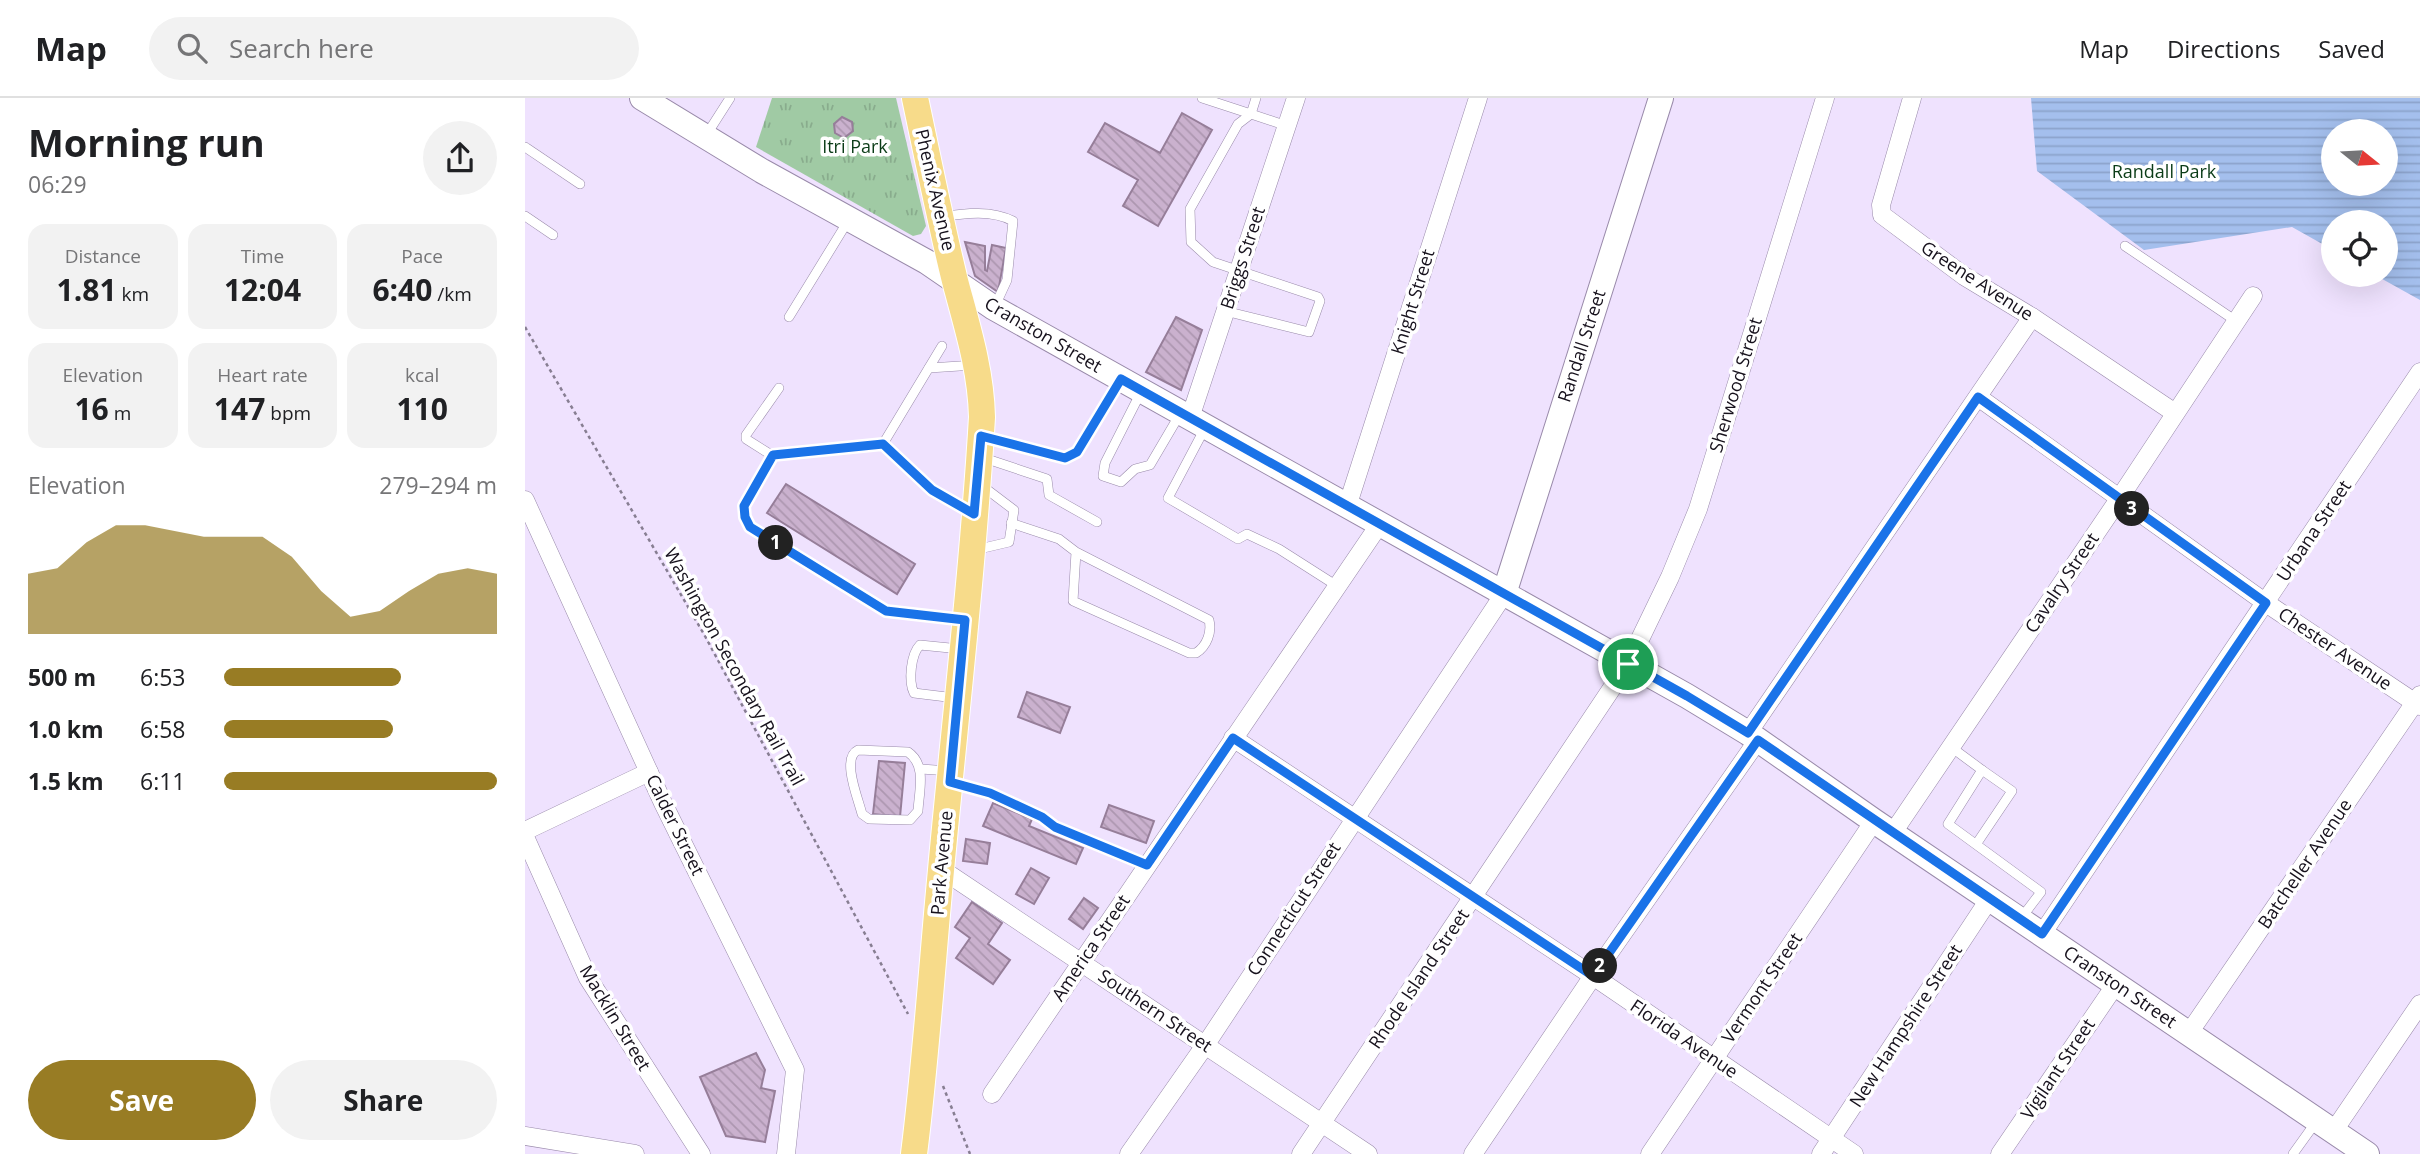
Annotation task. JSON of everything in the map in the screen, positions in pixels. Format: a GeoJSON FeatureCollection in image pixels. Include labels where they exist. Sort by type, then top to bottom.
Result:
{"type":"FeatureCollection","features":[{"type":"Feature","properties":{"kind":"main road","name":"Cranston Street"},"geometry":{"type":"LineString","coordinates":[[642,98],[762,171],[927,262],[994,308],[1687,696],[1753,737],[2189,1033],[2342,1141]]}},
{"type":"Feature","properties":{"kind":"main road","name":"Phenix Avenue"},"geometry":{"type":"LineString","coordinates":[[915,98],[955,281]]}},
{"type":"Feature","properties":{"kind":"main road","name":"Randall Street"},"geometry":{"type":"LineString","coordinates":[[1504,594],[1661,98]]}},
{"type":"Feature","properties":{"kind":"main road","name":"Park Avenue"},"geometry":{"type":"LineString","coordinates":[[914,1154],[926,1050],[979,458],[982,393],[955,281]]}},
{"type":"Feature","properties":{"kind":"street","name":"Briggs Street"},"geometry":{"type":"LineString","coordinates":[[1192,419],[1296,98]]}},
{"type":"Feature","properties":{"kind":"street","name":"Knight Street"},"geometry":{"type":"LineString","coordinates":[[1347,507],[1478,98]]}},
{"type":"Feature","properties":{"kind":"street","name":"Sherwood Street"},"geometry":{"type":"LineString","coordinates":[[1628,664],[1698,509],[1825,98]]}},
{"type":"Feature","properties":{"kind":"street","name":"Greene Avenue"},"geometry":{"type":"LineString","coordinates":[[1912,98],[1881,205],[1882,215],[1964,276],[2032,317],[2175,413]]}},
{"type":"Feature","properties":{"kind":"street","name":"Cavalry Street"},"geometry":{"type":"LineString","coordinates":[[1883,827],[1951,747],[2253,296]]}},
{"type":"Feature","properties":{"kind":"street"},"geometry":{"type":"LineString","coordinates":[[1473,1154],[2032,317]]}},
{"type":"Feature","properties":{"kind":"street","name":"Urbana Street"},"geometry":{"type":"LineString","coordinates":[[2042,934],[2420,372]]}},
{"type":"Feature","properties":{"kind":"street","name":"Chester Avenue"},"geometry":{"type":"LineString","coordinates":[[1978,397],[2266,603],[2418,701]]}},
{"type":"Feature","properties":{"kind":"street","name":"Calder Street"},"geometry":{"type":"LineString","coordinates":[[525,500],[649,772],[795,1070],[786,1154]]}},
{"type":"Feature","properties":{"kind":"street","name":"America Street"},"geometry":{"type":"LineString","coordinates":[[992,1094],[1379,525]]}},
{"type":"Feature","properties":{"kind":"street","name":"Connecticut Street"},"geometry":{"type":"LineString","coordinates":[[1129,1154],[1206,1045],[1504,594]]}},
{"type":"Feature","properties":{"kind":"street","name":"Rhode Island Street"},"geometry":{"type":"LineString","coordinates":[[1301,1154],[1628,664]]}},
{"type":"Feature","properties":{"kind":"street","name":"Batcheller Avenue"},"geometry":{"type":"LineString","coordinates":[[2189,1033],[2418,701]]}},
{"type":"Feature","properties":{"kind":"street","name":"Florida Avenue"},"geometry":{"type":"LineString","coordinates":[[1233,738],[1593,976],[1714,1060],[1826,1146],[1854,1154]]}},
{"type":"Feature","properties":{"kind":"street"},"geometry":{"type":"LineString","coordinates":[[525,831],[649,772]]}},
{"type":"Feature","properties":{"kind":"street","name":"Vermont Street"},"geometry":{"type":"LineString","coordinates":[[1650,1154],[1714,1060],[1883,827]]}},
{"type":"Feature","properties":{"kind":"street","name":"Macklin Street"},"geometry":{"type":"LineString","coordinates":[[525,837],[588,978],[701,1154]]}},
{"type":"Feature","properties":{"kind":"street","name":"Southern Street"},"geometry":{"type":"LineString","coordinates":[[941,869],[1368,1154]]}},
{"type":"Feature","properties":{"kind":"street","name":"New Hampshire Street"},"geometry":{"type":"LineString","coordinates":[[1826,1146],[1990,898]]}},
{"type":"Feature","properties":{"kind":"street","name":"Vigilant Street"},"geometry":{"type":"LineString","coordinates":[[2000,1154],[2116,984]]}},
{"type":"Feature","properties":{"kind":"street"},"geometry":{"type":"LineString","coordinates":[[2342,1141],[2420,1004]]}},
{"type":"Feature","properties":{"kind":"street"},"geometry":{"type":"LineString","coordinates":[[525,1136],[635,1154]]}},
{"type":"Feature","properties":{"kind":"lane"},"geometry":{"type":"LineString","coordinates":[[706,135],[730,98]]}},
{"type":"Feature","properties":{"kind":"lane"},"geometry":{"type":"LineString","coordinates":[[1202,98],[1287,126]]}},
{"type":"Feature","properties":{"kind":"lane"},"geometry":{"type":"LineString","coordinates":[[1225,311],[1309,332],[1320,301],[1318,297],[1213,262],[1191,242],[1190,209],[1238,124],[1251,114],[1256,98]]}},
{"type":"Feature","properties":{"kind":"lane"},"geometry":{"type":"LineString","coordinates":[[525,147],[580,184]]}},
{"type":"Feature","properties":{"kind":"lane"},"geometry":{"type":"LineString","coordinates":[[941,218],[959,214],[999,214],[1013,221],[1007,280],[994,308]]}},
{"type":"Feature","properties":{"kind":"lane"},"geometry":{"type":"LineString","coordinates":[[525,216],[553,235]]}},
{"type":"Feature","properties":{"kind":"lane"},"geometry":{"type":"LineString","coordinates":[[789,317],[849,220]]}},
{"type":"Feature","properties":{"kind":"lane"},"geometry":{"type":"LineString","coordinates":[[2125,246],[2236,321]]}},
{"type":"Feature","properties":{"kind":"lane"},"geometry":{"type":"LineString","coordinates":[[883,444],[942,346]]}},
{"type":"Feature","properties":{"kind":"lane"},"geometry":{"type":"LineString","coordinates":[[929,368],[977,365]]}},
{"type":"Feature","properties":{"kind":"lane"},"geometry":{"type":"LineString","coordinates":[[1132,385],[1103,476],[1121,482],[1135,469],[1150,465],[1192,419]]}},
{"type":"Feature","properties":{"kind":"lane"},"geometry":{"type":"LineString","coordinates":[[979,458],[1065,458],[1077,452],[1132,385]]}},
{"type":"Feature","properties":{"kind":"lane"},"geometry":{"type":"LineString","coordinates":[[779,388],[746,435],[746,439],[773,456],[883,444],[932,490],[974,514]]}},
{"type":"Feature","properties":{"kind":"lane"},"geometry":{"type":"LineString","coordinates":[[1192,419],[1167,498],[1238,539],[1247,534],[1279,549],[1337,586]]}},
{"type":"Feature","properties":{"kind":"lane"},"geometry":{"type":"LineString","coordinates":[[773,456],[744,506],[750,527],[886,611],[965,620]]}},
{"type":"Feature","properties":{"kind":"lane"},"geometry":{"type":"LineString","coordinates":[[970,551],[1009,542],[1014,510],[979,458]]}},
{"type":"Feature","properties":{"kind":"lane"},"geometry":{"type":"LineString","coordinates":[[979,458],[1047,479],[1049,495],[1097,522]]}},
{"type":"Feature","properties":{"kind":"lane"},"geometry":{"type":"LineString","coordinates":[[1011,523],[1059,540],[1076,552],[1209,620],[1211,627],[1203,649],[1189,653],[1073,601],[1076,552]]}},
{"type":"Feature","properties":{"kind":"lane"},"geometry":{"type":"LineString","coordinates":[[958,699],[914,693],[911,687],[915,651],[920,645],[962,649]]}},
{"type":"Feature","properties":{"kind":"lane"},"geometry":{"type":"LineString","coordinates":[[1951,747],[2012,791],[1977,843]]}},
{"type":"Feature","properties":{"kind":"lane"},"geometry":{"type":"LineString","coordinates":[[852,752],[908,752],[921,769],[918,811],[915,817],[910,820],[869,819],[862,814],[849,761],[852,752]]}},
{"type":"Feature","properties":{"kind":"lane"},"geometry":{"type":"LineString","coordinates":[[921,769],[990,793],[1042,817],[1055,827],[1147,865]]}},
{"type":"Feature","properties":{"kind":"lane"},"geometry":{"type":"LineString","coordinates":[[1982,770],[1948,824],[2041,891],[2020,919]]}},
{"type":"Feature","properties":{"kind":"lane"},"geometry":{"type":"LineString","coordinates":[[2293,1154],[2342,1141]]}},
{"type":"Feature","properties":{"kind":"path","name":"Washington Secondary Rail Trail"},"geometry":{"type":"LineString","coordinates":[[525,327],[705,636],[908,1016]]}},
{"type":"Feature","properties":{"kind":"path"},"geometry":{"type":"LineString","coordinates":[[942,1083],[971,1154]]}},
{"type":"Feature","properties":{"kind":"green space","name":"Itri Park"},"geometry":{"type":"Polygon","coordinates":[[[772,98],[896,98],[926,226],[921,234],[913,236],[756,147],[772,98]]]}},
{"type":"Feature","properties":{"kind":"water","name":"Randall Park"},"geometry":{"type":"Polygon","coordinates":[[[2031,98],[2420,98],[2420,300],[2397,287],[2398,210],[2321,210],[2321,243],[2292,227],[2144,250],[2037,171],[2031,98]]]}},
{"type":"Feature","properties":{"kind":"building"},"geometry":{"type":"Polygon","coordinates":[[[1182,113],[1212,130],[1158,226],[1123,206],[1138,180],[1088,152],[1105,123],[1160,153],[1182,113]]]}},
{"type":"Feature","properties":{"kind":"building"},"geometry":{"type":"Polygon","coordinates":[[[842,117],[852,122],[853,131],[844,138],[835,133],[834,124],[842,117]]]}},
{"type":"Feature","properties":{"kind":"building"},"geometry":{"type":"Polygon","coordinates":[[[965,242],[985,246],[987,271],[992,245],[1006,248],[998,292],[975,276],[965,242]]]}},
{"type":"Feature","properties":{"kind":"building"},"geometry":{"type":"Polygon","coordinates":[[[1176,317],[1202,330],[1181,390],[1146,372],[1176,317]]]}},
{"type":"Feature","properties":{"kind":"building"},"geometry":{"type":"Polygon","coordinates":[[[786,484],[915,564],[897,594],[767,513],[786,484]]]}},
{"type":"Feature","properties":{"kind":"building"},"geometry":{"type":"Polygon","coordinates":[[[1027,692],[1070,707],[1060,733],[1018,717],[1027,692]]]}},
{"type":"Feature","properties":{"kind":"building"},"geometry":{"type":"Polygon","coordinates":[[[879,761],[905,763],[900,817],[873,814],[879,761]]]}},
{"type":"Feature","properties":{"kind":"building"},"geometry":{"type":"Polygon","coordinates":[[[993,803],[1032,819],[1029,826],[1083,848],[1076,864],[983,826],[993,803]]]}},
{"type":"Feature","properties":{"kind":"building"},"geometry":{"type":"Polygon","coordinates":[[[1109,805],[1154,821],[1146,843],[1101,827],[1109,805]]]}},
{"type":"Feature","properties":{"kind":"building"},"geometry":{"type":"Polygon","coordinates":[[[966,839],[990,843],[987,864],[963,861],[966,839]]]}},
{"type":"Feature","properties":{"kind":"building"},"geometry":{"type":"Polygon","coordinates":[[[1031,868],[1049,878],[1034,904],[1016,894],[1031,868]]]}},
{"type":"Feature","properties":{"kind":"building"},"geometry":{"type":"Polygon","coordinates":[[[1084,898],[1098,908],[1083,929],[1069,919],[1084,898]]]}},
{"type":"Feature","properties":{"kind":"building"},"geometry":{"type":"Polygon","coordinates":[[[972,902],[1002,923],[988,944],[1010,960],[993,984],[956,958],[970,938],[955,927],[972,902]]]}},
{"type":"Feature","properties":{"kind":"building"},"geometry":{"type":"Polygon","coordinates":[[[756,1053],[765,1070],[761,1088],[775,1091],[765,1142],[726,1136],[700,1077],[756,1053]]]}},
{"type":"Feature","properties":{"kind":"route"},"geometry":{"type":"LineString","coordinates":[[1121,379],[1628,664],[1748,733],[1978,397],[2266,603],[2042,934],[1758,740],[1593,976],[1233,738],[1147,865],[1055,827],[1042,817],[990,793],[950,782],[965,620],[886,611],[750,527],[744,506],[773,455],[883,444],[932,490],[974,514],[981,436],[1065,458],[1077,452],[1121,379]]}}]}
